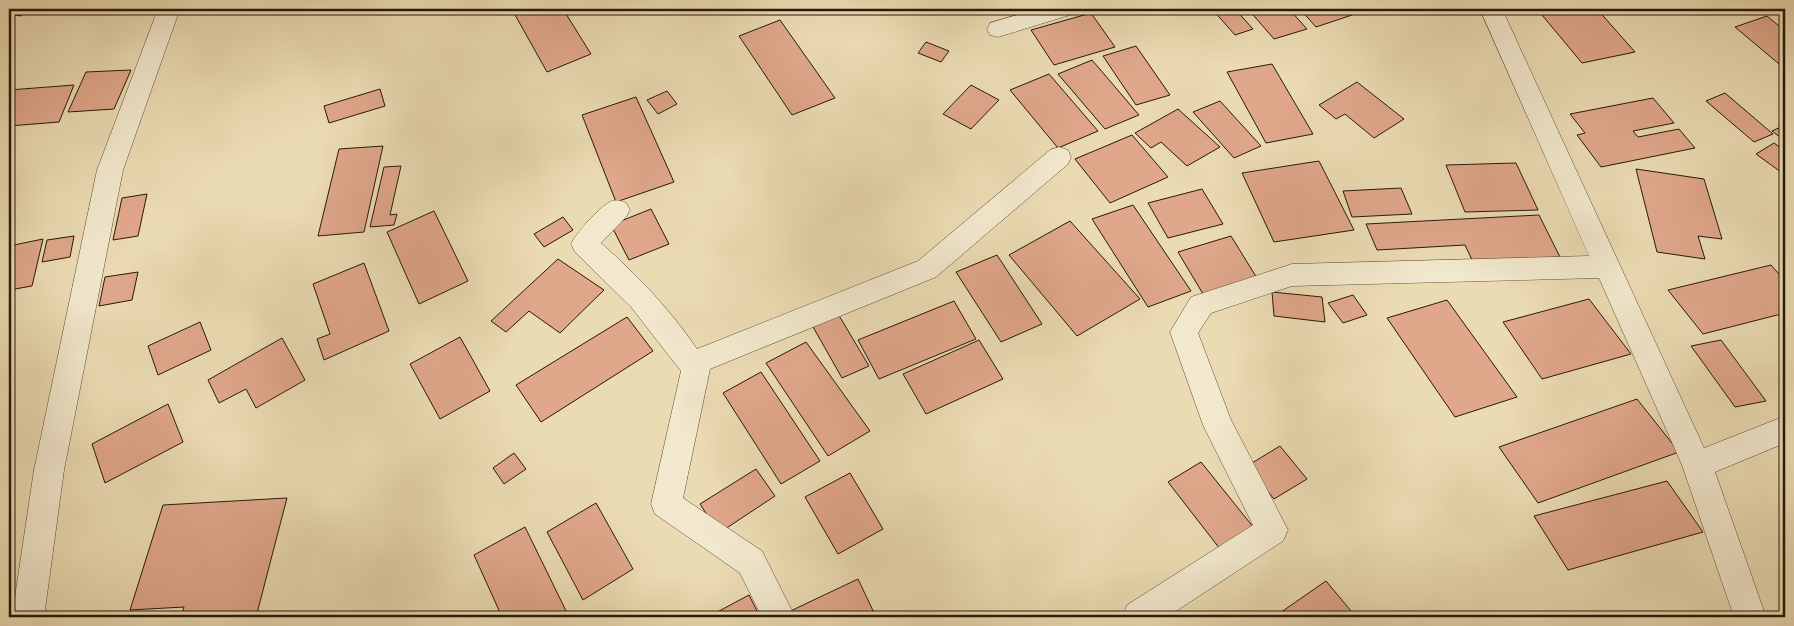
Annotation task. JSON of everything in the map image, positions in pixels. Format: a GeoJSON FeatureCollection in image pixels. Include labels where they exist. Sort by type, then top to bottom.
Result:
{"type":"FeatureCollection","features":[{"type":"Feature","properties":{"kind":"street"},"geometry":{"type":"LineString","coordinates":[[28,617],[50,470],[110,170],[166,17],[166,9]]}},
{"type":"Feature","properties":{"kind":"street"},"geometry":{"type":"LineString","coordinates":[[998,29],[1062,9]]}},
{"type":"Feature","properties":{"kind":"street"},"geometry":{"type":"LineString","coordinates":[[1491,9],[1697,465],[1750,617]]}},
{"type":"Feature","properties":{"kind":"street"},"geometry":{"type":"LineString","coordinates":[[617,210],[584,244],[629,285],[672,334],[690,362],[698,361],[927,269],[1059,157]]}},
{"type":"Feature","properties":{"kind":"street"},"geometry":{"type":"LineString","coordinates":[[1139,617],[1272,530],[1218,425],[1184,332],[1202,306],[1292,275],[1607,267]]}},
{"type":"Feature","properties":{"kind":"street"},"geometry":{"type":"LineString","coordinates":[[698,361],[666,504],[751,562],[779,617]]}},
{"type":"Feature","properties":{"kind":"street"},"geometry":{"type":"LineString","coordinates":[[1697,465],[1785,429]]}},
{"type":"Feature","properties":{"kind":"building"},"geometry":{"type":"Polygon","coordinates":[[[9,9],[27,9],[21,16],[9,14],[9,9]]]}},
{"type":"Feature","properties":{"kind":"building"},"geometry":{"type":"Polygon","coordinates":[[[380,9],[404,9],[382,15],[380,9]]]}},
{"type":"Feature","properties":{"kind":"building"},"geometry":{"type":"Polygon","coordinates":[[[526,9],[563,9],[591,54],[547,72],[514,13],[526,9]]]}},
{"type":"Feature","properties":{"kind":"building"},"geometry":{"type":"Polygon","coordinates":[[[1212,9],[1235,9],[1253,29],[1235,35],[1212,9]]]}},
{"type":"Feature","properties":{"kind":"building"},"geometry":{"type":"Polygon","coordinates":[[[1248,9],[1289,9],[1307,29],[1274,39],[1248,9]]]}},
{"type":"Feature","properties":{"kind":"building"},"geometry":{"type":"Polygon","coordinates":[[[1300,9],[1354,9],[1358,13],[1316,27],[1300,9]]]}},
{"type":"Feature","properties":{"kind":"building"},"geometry":{"type":"Polygon","coordinates":[[[1537,9],[1597,9],[1635,52],[1582,63],[1537,9]]]}},
{"type":"Feature","properties":{"kind":"building"},"geometry":{"type":"Polygon","coordinates":[[[1091,13],[1115,47],[1054,65],[1031,30],[1091,13]]]}},
{"type":"Feature","properties":{"kind":"building"},"geometry":{"type":"Polygon","coordinates":[[[1767,16],[1785,31],[1785,69],[1735,27],[1767,16]]]}},
{"type":"Feature","properties":{"kind":"building"},"geometry":{"type":"Polygon","coordinates":[[[780,20],[835,98],[792,115],[739,36],[780,20]]]}},
{"type":"Feature","properties":{"kind":"building"},"geometry":{"type":"Polygon","coordinates":[[[926,42],[949,51],[941,62],[918,53],[926,42]]]}},
{"type":"Feature","properties":{"kind":"building"},"geometry":{"type":"Polygon","coordinates":[[[1136,46],[1170,95],[1136,105],[1103,56],[1136,46]]]}},
{"type":"Feature","properties":{"kind":"building"},"geometry":{"type":"Polygon","coordinates":[[[1092,60],[1139,115],[1105,129],[1058,74],[1092,60]]]}},
{"type":"Feature","properties":{"kind":"building"},"geometry":{"type":"Polygon","coordinates":[[[1272,64],[1313,134],[1266,143],[1227,72],[1272,64]]]}},
{"type":"Feature","properties":{"kind":"building"},"geometry":{"type":"Polygon","coordinates":[[[131,70],[114,109],[68,112],[86,72],[131,70]]]}},
{"type":"Feature","properties":{"kind":"building"},"geometry":{"type":"Polygon","coordinates":[[[1049,74],[1098,131],[1058,148],[1010,90],[1049,74]]]}},
{"type":"Feature","properties":{"kind":"building"},"geometry":{"type":"Polygon","coordinates":[[[1357,82],[1404,119],[1374,138],[1345,114],[1336,119],[1319,105],[1357,82]]]}},
{"type":"Feature","properties":{"kind":"building"},"geometry":{"type":"Polygon","coordinates":[[[74,85],[59,122],[9,126],[9,90],[74,85]]]}},
{"type":"Feature","properties":{"kind":"building"},"geometry":{"type":"Polygon","coordinates":[[[971,85],[999,100],[971,129],[943,114],[971,85]]]}},
{"type":"Feature","properties":{"kind":"building"},"geometry":{"type":"Polygon","coordinates":[[[380,89],[385,106],[329,123],[324,106],[380,89]]]}},
{"type":"Feature","properties":{"kind":"building"},"geometry":{"type":"Polygon","coordinates":[[[667,91],[677,104],[658,114],[647,100],[667,91]]]}},
{"type":"Feature","properties":{"kind":"building"},"geometry":{"type":"Polygon","coordinates":[[[1725,93],[1773,134],[1754,142],[1706,101],[1725,93]]]}},
{"type":"Feature","properties":{"kind":"building"},"geometry":{"type":"Polygon","coordinates":[[[636,97],[674,182],[616,202],[582,115],[636,97]]]}},
{"type":"Feature","properties":{"kind":"building"},"geometry":{"type":"Polygon","coordinates":[[[1653,98],[1674,123],[1633,131],[1638,137],[1679,129],[1695,148],[1601,167],[1577,135],[1585,133],[1570,114],[1653,98]]]}},
{"type":"Feature","properties":{"kind":"building"},"geometry":{"type":"Polygon","coordinates":[[[1220,101],[1261,146],[1234,158],[1193,112],[1220,101]]]}},
{"type":"Feature","properties":{"kind":"building"},"geometry":{"type":"Polygon","coordinates":[[[1178,109],[1220,147],[1187,166],[1161,142],[1151,148],[1135,133],[1178,109]]]}},
{"type":"Feature","properties":{"kind":"building"},"geometry":{"type":"Polygon","coordinates":[[[1785,125],[1785,141],[1772,131],[1785,125]]]}},
{"type":"Feature","properties":{"kind":"building"},"geometry":{"type":"Polygon","coordinates":[[[1132,135],[1168,177],[1110,203],[1075,159],[1132,135]]]}},
{"type":"Feature","properties":{"kind":"building"},"geometry":{"type":"Polygon","coordinates":[[[1774,143],[1785,151],[1785,175],[1756,154],[1774,143]]]}},
{"type":"Feature","properties":{"kind":"building"},"geometry":{"type":"Polygon","coordinates":[[[383,146],[364,232],[318,236],[339,149],[383,146]]]}},
{"type":"Feature","properties":{"kind":"building"},"geometry":{"type":"Polygon","coordinates":[[[1319,161],[1354,230],[1274,242],[1242,173],[1319,161]]]}},
{"type":"Feature","properties":{"kind":"building"},"geometry":{"type":"Polygon","coordinates":[[[1516,163],[1538,210],[1465,212],[1446,165],[1516,163]]]}},
{"type":"Feature","properties":{"kind":"building"},"geometry":{"type":"Polygon","coordinates":[[[401,166],[390,215],[397,214],[394,225],[370,227],[384,167],[401,166]]]}},
{"type":"Feature","properties":{"kind":"building"},"geometry":{"type":"Polygon","coordinates":[[[1636,169],[1704,179],[1722,239],[1698,236],[1705,259],[1657,252],[1636,169]]]}},
{"type":"Feature","properties":{"kind":"building"},"geometry":{"type":"Polygon","coordinates":[[[1401,188],[1412,214],[1352,217],[1343,191],[1401,188]]]}},
{"type":"Feature","properties":{"kind":"building"},"geometry":{"type":"Polygon","coordinates":[[[1202,189],[1223,224],[1168,238],[1148,203],[1202,189]]]}},
{"type":"Feature","properties":{"kind":"building"},"geometry":{"type":"Polygon","coordinates":[[[147,194],[138,236],[113,240],[122,198],[147,194]]]}},
{"type":"Feature","properties":{"kind":"building"},"geometry":{"type":"Polygon","coordinates":[[[1133,205],[1191,291],[1148,307],[1092,219],[1133,205]]]}},
{"type":"Feature","properties":{"kind":"building"},"geometry":{"type":"Polygon","coordinates":[[[651,209],[669,244],[629,260],[611,225],[651,209]]]}},
{"type":"Feature","properties":{"kind":"building"},"geometry":{"type":"Polygon","coordinates":[[[434,211],[468,281],[419,304],[387,232],[434,211]]]}},
{"type":"Feature","properties":{"kind":"building"},"geometry":{"type":"Polygon","coordinates":[[[1539,215],[1560,257],[1473,262],[1465,245],[1377,250],[1366,224],[1539,215]]]}},
{"type":"Feature","properties":{"kind":"building"},"geometry":{"type":"Polygon","coordinates":[[[563,217],[573,230],[544,247],[534,234],[563,217]]]}},
{"type":"Feature","properties":{"kind":"building"},"geometry":{"type":"Polygon","coordinates":[[[1070,221],[1140,299],[1077,336],[1009,255],[1070,221]]]}},
{"type":"Feature","properties":{"kind":"building"},"geometry":{"type":"Polygon","coordinates":[[[74,236],[70,257],[42,262],[47,240],[74,236]]]}},
{"type":"Feature","properties":{"kind":"building"},"geometry":{"type":"Polygon","coordinates":[[[1231,236],[1260,283],[1206,299],[1178,252],[1231,236]]]}},
{"type":"Feature","properties":{"kind":"building"},"geometry":{"type":"Polygon","coordinates":[[[43,239],[32,286],[15,289],[13,297],[9,298],[9,246],[43,239]]]}},
{"type":"Feature","properties":{"kind":"building"},"geometry":{"type":"Polygon","coordinates":[[[997,255],[1042,324],[1001,342],[956,272],[997,255]]]}},
{"type":"Feature","properties":{"kind":"building"},"geometry":{"type":"Polygon","coordinates":[[[558,259],[604,290],[560,333],[529,311],[506,332],[491,321],[558,259]]]}},
{"type":"Feature","properties":{"kind":"building"},"geometry":{"type":"Polygon","coordinates":[[[364,263],[389,331],[324,360],[317,339],[330,334],[313,284],[364,263]]]}},
{"type":"Feature","properties":{"kind":"building"},"geometry":{"type":"Polygon","coordinates":[[[1771,265],[1785,281],[1785,313],[1703,334],[1668,290],[1771,265]]]}},
{"type":"Feature","properties":{"kind":"building"},"geometry":{"type":"Polygon","coordinates":[[[138,272],[132,300],[99,306],[105,277],[138,272]]]}},
{"type":"Feature","properties":{"kind":"building"},"geometry":{"type":"Polygon","coordinates":[[[1272,292],[1322,297],[1325,322],[1274,316],[1272,292]]]}},
{"type":"Feature","properties":{"kind":"building"},"geometry":{"type":"Polygon","coordinates":[[[1353,295],[1367,315],[1343,323],[1328,303],[1353,295]]]}},
{"type":"Feature","properties":{"kind":"building"},"geometry":{"type":"Polygon","coordinates":[[[1589,299],[1631,354],[1542,379],[1503,322],[1589,299]]]}},
{"type":"Feature","properties":{"kind":"building"},"geometry":{"type":"Polygon","coordinates":[[[1447,300],[1517,397],[1455,417],[1387,318],[1447,300]]]}},
{"type":"Feature","properties":{"kind":"building"},"geometry":{"type":"Polygon","coordinates":[[[954,301],[976,339],[879,379],[858,340],[954,301]]]}},
{"type":"Feature","properties":{"kind":"building"},"geometry":{"type":"Polygon","coordinates":[[[834,307],[869,366],[842,378],[808,318],[834,307]]]}},
{"type":"Feature","properties":{"kind":"building"},"geometry":{"type":"Polygon","coordinates":[[[627,317],[653,351],[541,422],[516,385],[627,317]]]}},
{"type":"Feature","properties":{"kind":"building"},"geometry":{"type":"Polygon","coordinates":[[[200,322],[211,350],[158,375],[148,346],[200,322]]]}},
{"type":"Feature","properties":{"kind":"building"},"geometry":{"type":"Polygon","coordinates":[[[460,337],[490,391],[440,419],[410,364],[460,337]]]}},
{"type":"Feature","properties":{"kind":"building"},"geometry":{"type":"Polygon","coordinates":[[[282,338],[305,380],[256,408],[246,389],[219,403],[208,380],[282,338]]]}},
{"type":"Feature","properties":{"kind":"building"},"geometry":{"type":"Polygon","coordinates":[[[979,340],[1003,379],[926,414],[903,374],[979,340]]]}},
{"type":"Feature","properties":{"kind":"building"},"geometry":{"type":"Polygon","coordinates":[[[1721,340],[1766,401],[1735,407],[1691,346],[1721,340]]]}},
{"type":"Feature","properties":{"kind":"building"},"geometry":{"type":"Polygon","coordinates":[[[806,342],[870,431],[828,456],[766,363],[806,342]]]}},
{"type":"Feature","properties":{"kind":"building"},"geometry":{"type":"Polygon","coordinates":[[[761,372],[820,461],[781,484],[723,393],[761,372]]]}},
{"type":"Feature","properties":{"kind":"building"},"geometry":{"type":"Polygon","coordinates":[[[1637,399],[1679,452],[1538,503],[1499,447],[1637,399]]]}},
{"type":"Feature","properties":{"kind":"building"},"geometry":{"type":"Polygon","coordinates":[[[168,404],[183,442],[105,483],[92,444],[168,404]]]}},
{"type":"Feature","properties":{"kind":"building"},"geometry":{"type":"Polygon","coordinates":[[[1280,446],[1307,479],[1274,499],[1247,466],[1280,446]]]}},
{"type":"Feature","properties":{"kind":"building"},"geometry":{"type":"Polygon","coordinates":[[[514,453],[526,469],[504,484],[493,468],[514,453]]]}},
{"type":"Feature","properties":{"kind":"building"},"geometry":{"type":"Polygon","coordinates":[[[1201,462],[1254,528],[1220,549],[1168,482],[1201,462]]]}},
{"type":"Feature","properties":{"kind":"building"},"geometry":{"type":"Polygon","coordinates":[[[756,469],[775,496],[719,533],[700,504],[756,469]]]}},
{"type":"Feature","properties":{"kind":"building"},"geometry":{"type":"Polygon","coordinates":[[[850,473],[883,529],[838,554],[805,497],[850,473]]]}},
{"type":"Feature","properties":{"kind":"building"},"geometry":{"type":"Polygon","coordinates":[[[1667,481],[1703,532],[1568,570],[1534,516],[1667,481]]]}},
{"type":"Feature","properties":{"kind":"building"},"geometry":{"type":"Polygon","coordinates":[[[287,498],[256,617],[181,617],[184,607],[130,610],[163,505],[287,498]]]}},
{"type":"Feature","properties":{"kind":"building"},"geometry":{"type":"Polygon","coordinates":[[[596,503],[633,569],[583,600],[547,532],[596,503]]]}},
{"type":"Feature","properties":{"kind":"building"},"geometry":{"type":"Polygon","coordinates":[[[525,527],[569,617],[502,617],[474,555],[525,527]]]}},
{"type":"Feature","properties":{"kind":"building"},"geometry":{"type":"Polygon","coordinates":[[[858,579],[876,617],[783,617],[782,615],[858,579]]]}},
{"type":"Feature","properties":{"kind":"building"},"geometry":{"type":"Polygon","coordinates":[[[1326,581],[1356,617],[1274,617],[1326,581]]]}},
{"type":"Feature","properties":{"kind":"building"},"geometry":{"type":"Polygon","coordinates":[[[749,595],[760,617],[708,617],[749,595]]]}}]}
